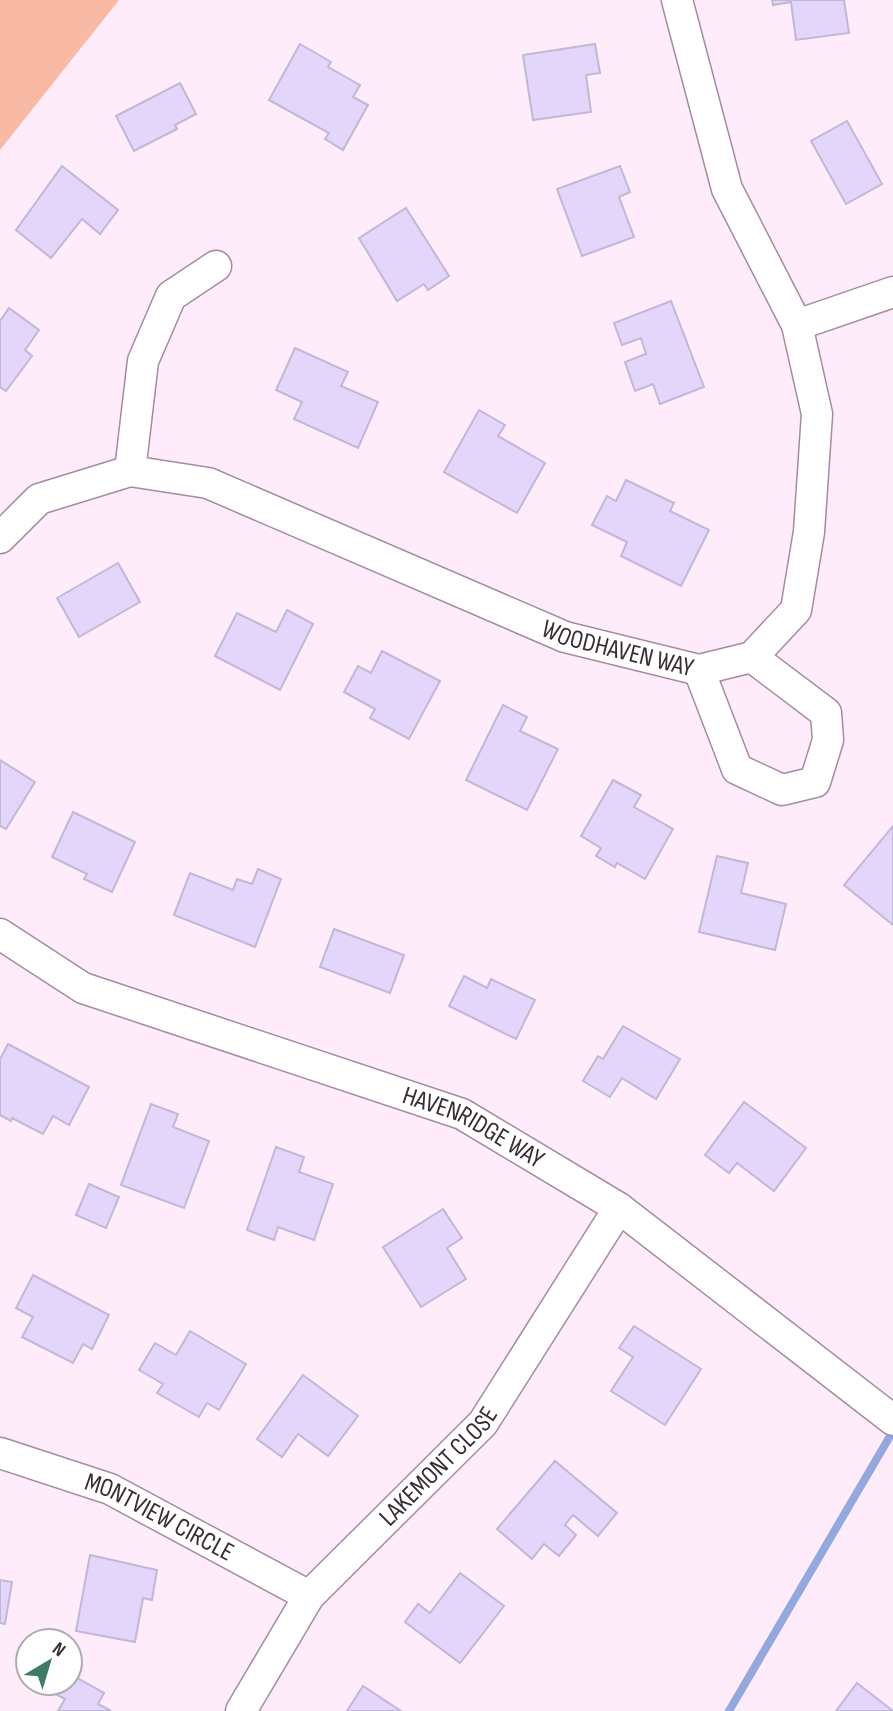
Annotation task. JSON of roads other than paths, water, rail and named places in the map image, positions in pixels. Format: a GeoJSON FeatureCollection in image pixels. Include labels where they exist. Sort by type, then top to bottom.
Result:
{"type":"FeatureCollection","features":[{"type":"Feature","properties":{"kind":"street"},"geometry":{"type":"LineString","coordinates":[[677,0],[727,189],[797,325],[817,414],[809,532],[796,610],[752,657],[825,713],[828,740],[815,782],[782,790],[737,769],[699,670]]}},
{"type":"Feature","properties":{"kind":"street"},"geometry":{"type":"LineString","coordinates":[[130,471],[143,361],[171,296],[216,266]]}},
{"type":"Feature","properties":{"kind":"street"},"geometry":{"type":"LineString","coordinates":[[797,325],[893,292]]}},
{"type":"Feature","properties":{"kind":"street","name":"WOODHAVEN WAY"},"geometry":{"type":"LineString","coordinates":[[0,538],[39,499],[130,471],[208,483],[565,637],[699,670],[752,657]]}},
{"type":"Feature","properties":{"kind":"street","name":"HAVENRIDGE WAY"},"geometry":{"type":"LineString","coordinates":[[0,934],[83,988],[462,1114],[619,1208],[893,1419]]}},
{"type":"Feature","properties":{"kind":"street","name":"LAKEMONT CLOSE"},"geometry":{"type":"LineString","coordinates":[[242,1711],[309,1596],[483,1423],[619,1208]]}},
{"type":"Feature","properties":{"kind":"street","name":"MONTVIEW CIRCLE"},"geometry":{"type":"LineString","coordinates":[[0,1453],[110,1489],[309,1596]]}},
{"type":"Feature","properties":{"kind":"waterway"},"geometry":{"type":"LineString","coordinates":[[729,1711],[893,1431]]}}]}
